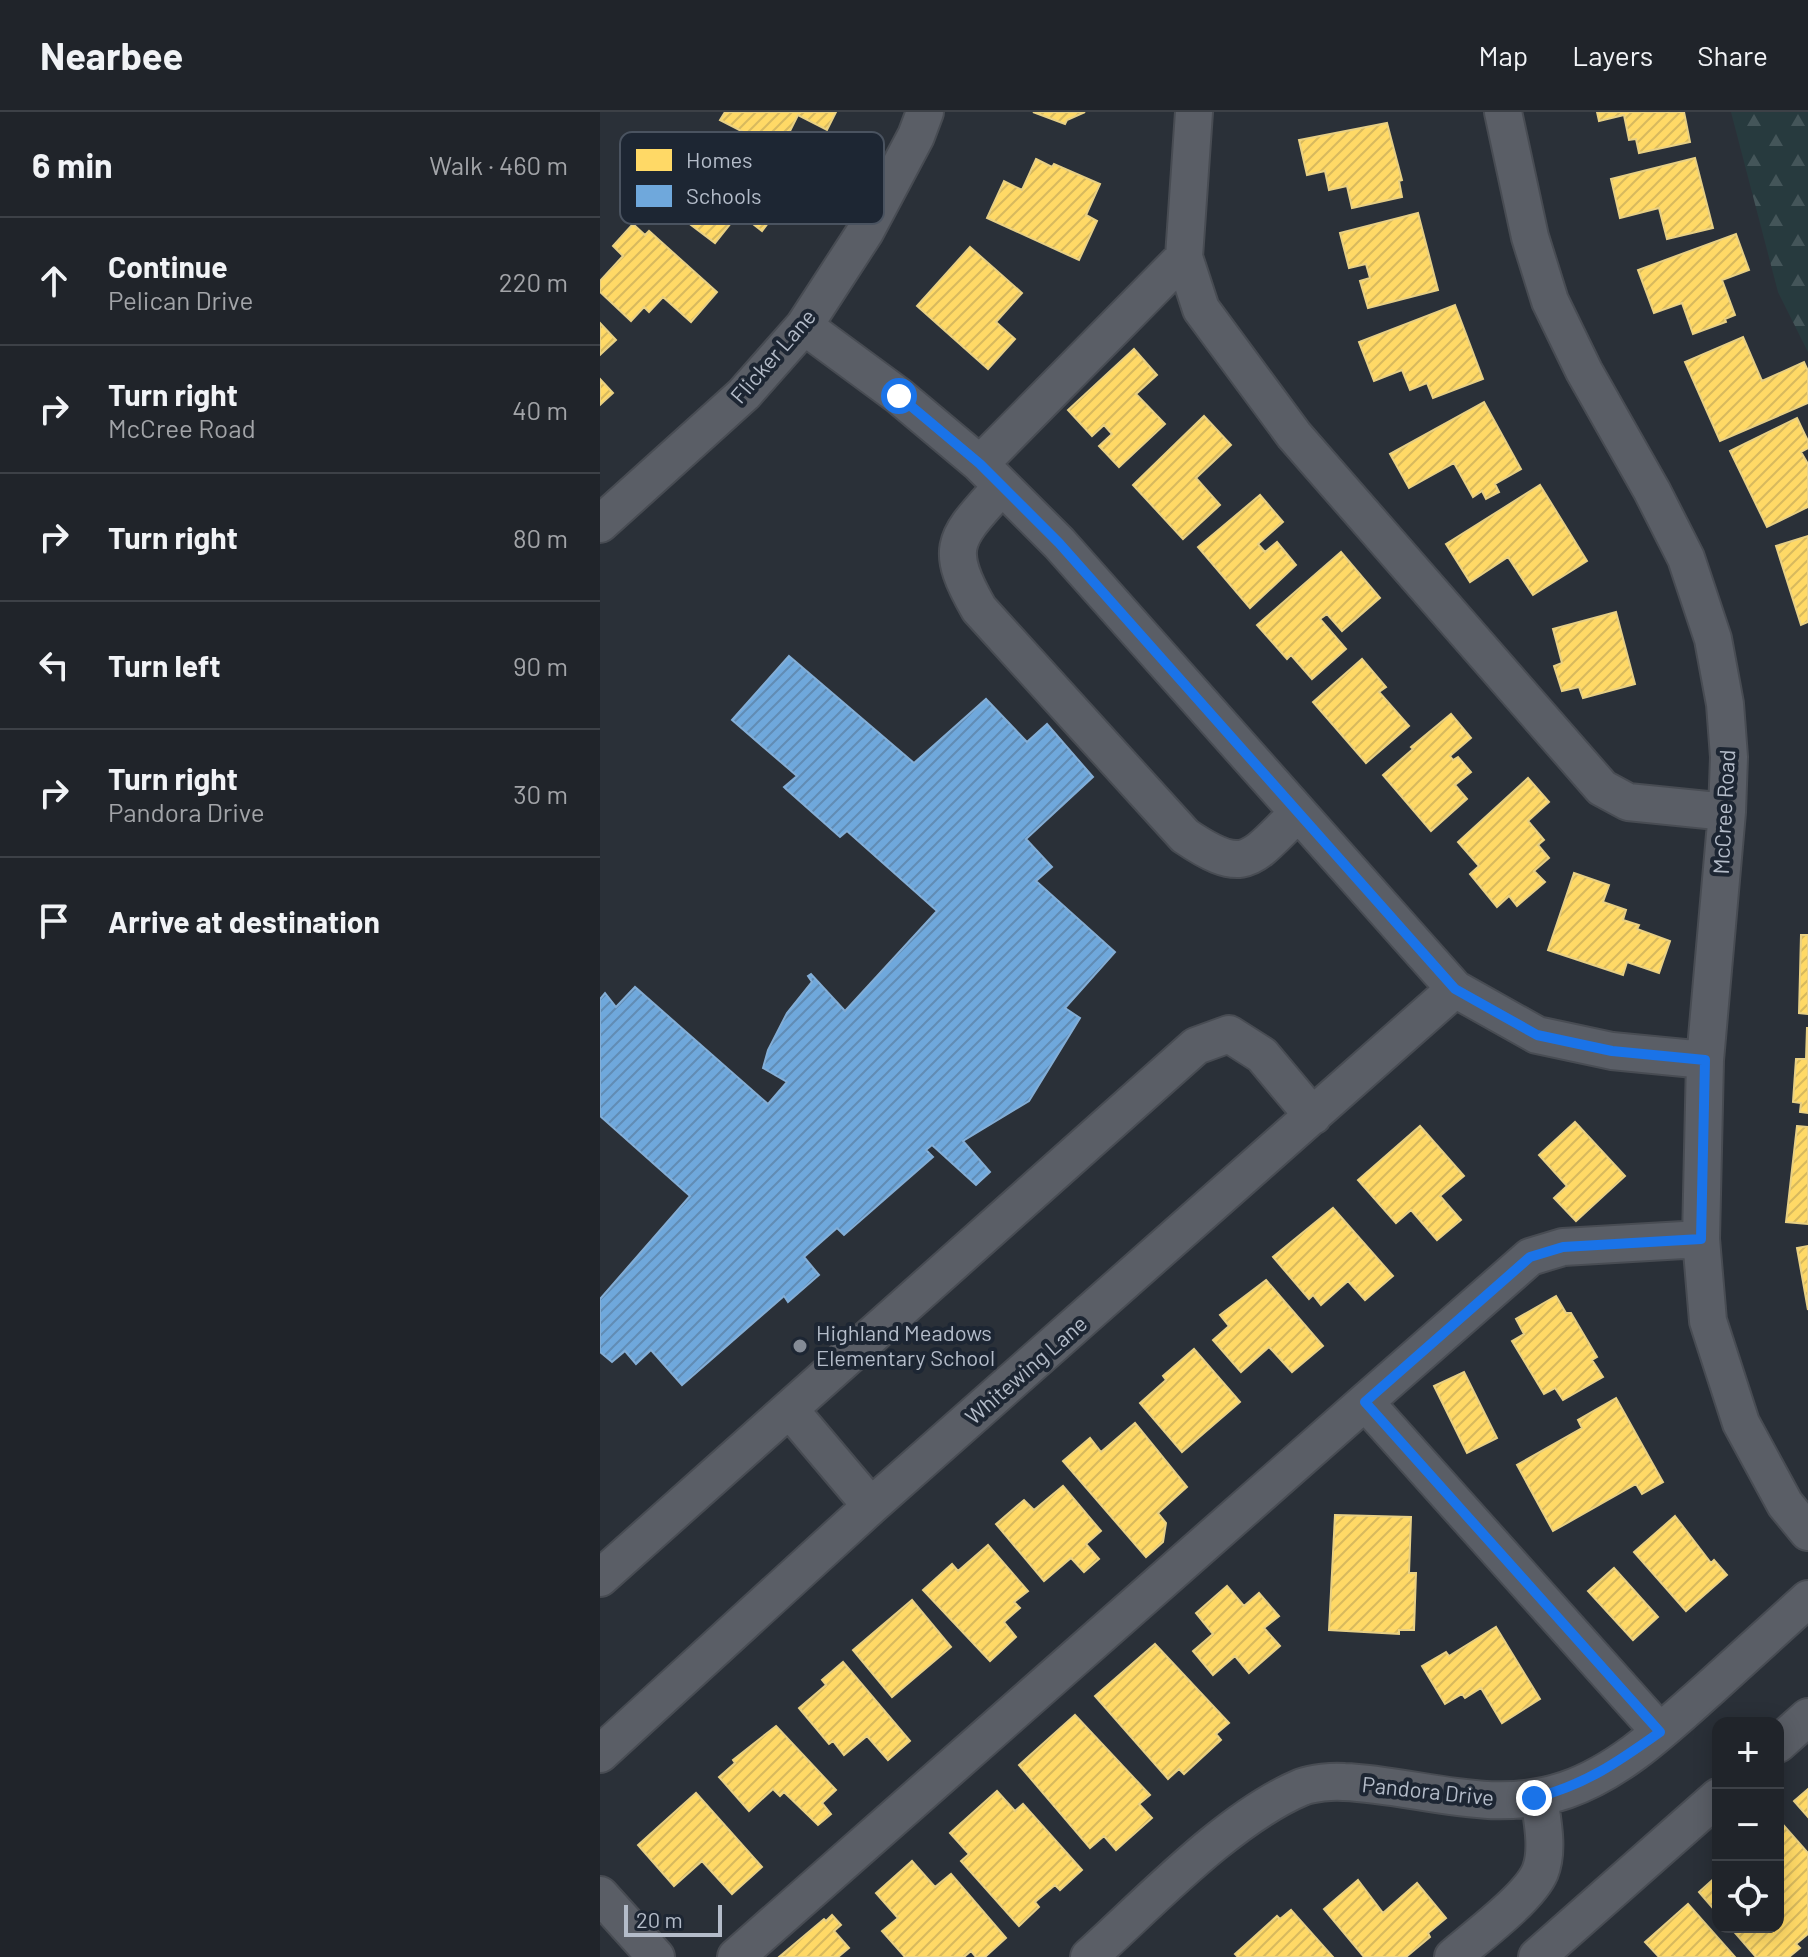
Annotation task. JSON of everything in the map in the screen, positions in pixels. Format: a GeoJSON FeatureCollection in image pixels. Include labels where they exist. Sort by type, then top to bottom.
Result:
{"type":"FeatureCollection","features":[{"type":"Feature","properties":{"kind":"street","name":"Flicker Lane"},"geometry":{"type":"LineString","coordinates":[[884,196],[916,136],[925,112]]}},
{"type":"Feature","properties":{"kind":"street"},"geometry":{"type":"LineString","coordinates":[[1194,112],[1184,257],[1201,309],[1294,435],[1602,788],[1628,802],[1727,812]]}},
{"type":"Feature","properties":{"kind":"street","name":"McCree Road"},"geometry":{"type":"LineString","coordinates":[[1503,112],[1530,237],[1550,301],[1584,371],[1686,558],[1713,639],[1725,704],[1728,744],[1727,812],[1705,1060],[1701,1239],[1708,1321],[1741,1423],[1785,1504],[1808,1532]]}},
{"type":"Feature","properties":{"kind":"street","name":"Flicker Lane"},"geometry":{"type":"LineString","coordinates":[[600,524],[744,394],[804,326],[869,224]]}},
{"type":"Feature","properties":{"kind":"street"},"geometry":{"type":"LineString","coordinates":[[1184,257],[991,475],[958,545],[957,561],[962,579],[979,609],[1185,836],[1211,854],[1236,860],[1254,855],[1298,813]]}},
{"type":"Feature","properties":{"kind":"street"},"geometry":{"type":"LineString","coordinates":[[804,326],[899,396],[991,475],[1059,543],[1455,989],[1537,1035],[1612,1051],[1705,1060]]}},
{"type":"Feature","properties":{"kind":"street","name":"Whitewing Lane"},"geometry":{"type":"LineString","coordinates":[[600,1754],[871,1506],[1455,989]]}},
{"type":"Feature","properties":{"kind":"street"},"geometry":{"type":"LineString","coordinates":[[600,1578],[1196,1046],[1229,1034],[1262,1055],[1313,1116]]}},
{"type":"Feature","properties":{"kind":"street"},"geometry":{"type":"LineString","coordinates":[[736,1957],[1530,1257],[1563,1247],[1701,1239]]}},
{"type":"Feature","properties":{"kind":"street"},"geometry":{"type":"LineString","coordinates":[[1365,1402],[1660,1732]]}},
{"type":"Feature","properties":{"kind":"street"},"geometry":{"type":"LineString","coordinates":[[790,1410],[871,1506]]}},
{"type":"Feature","properties":{"kind":"street","name":"Pandora Drive"},"geometry":{"type":"LineString","coordinates":[[1089,1957],[1219,1840],[1263,1808],[1305,1786],[1342,1782],[1455,1799],[1493,1801],[1539,1797],[1567,1789],[1611,1768],[1660,1732],[1808,1599]]}},
{"type":"Feature","properties":{"kind":"street"},"geometry":{"type":"LineString","coordinates":[[1784,1739],[1808,1717]]}},
{"type":"Feature","properties":{"kind":"street"},"geometry":{"type":"LineString","coordinates":[[1453,1957],[1523,1895],[1540,1872],[1544,1840],[1539,1797]]}},
{"type":"Feature","properties":{"kind":"street"},"geometry":{"type":"LineString","coordinates":[[1537,1957],[1712,1802]]}},
{"type":"Feature","properties":{"kind":"street"},"geometry":{"type":"LineString","coordinates":[[600,1895],[656,1957]]}},
{"type":"Feature","properties":{"kind":"green space"},"geometry":{"type":"Polygon","coordinates":[[[1731,112],[1808,112],[1808,352],[1778,292],[1731,112]]]}},
{"type":"Feature","properties":{"kind":"building: Homes"},"geometry":{"type":"Polygon","coordinates":[[[725,112],[836,112],[827,130],[798,115],[790,132],[743,132],[720,120],[725,112]]]}},
{"type":"Feature","properties":{"kind":"building: Homes"},"geometry":{"type":"Polygon","coordinates":[[[1033,112],[1085,112],[1067,120],[1065,124],[1033,112]]]}},
{"type":"Feature","properties":{"kind":"building: Homes"},"geometry":{"type":"Polygon","coordinates":[[[1597,112],[1684,112],[1690,142],[1639,153],[1636,139],[1629,140],[1624,115],[1599,121],[1597,112]]]}},
{"type":"Feature","properties":{"kind":"building: Homes"},"geometry":{"type":"Polygon","coordinates":[[[1387,123],[1402,180],[1399,181],[1402,197],[1352,208],[1347,186],[1329,190],[1325,171],[1307,175],[1299,140],[1387,123]]]}},
{"type":"Feature","properties":{"kind":"building: Homes"},"geometry":{"type":"Polygon","coordinates":[[[1695,158],[1713,228],[1667,239],[1659,208],[1620,218],[1611,179],[1695,158]]]}},
{"type":"Feature","properties":{"kind":"building: Homes"},"geometry":{"type":"Polygon","coordinates":[[[1036,159],[1100,184],[1086,215],[1097,221],[1079,260],[987,218],[1004,181],[1022,190],[1036,159]]]}},
{"type":"Feature","properties":{"kind":"building: Homes"},"geometry":{"type":"Polygon","coordinates":[[[1418,213],[1438,290],[1368,308],[1360,281],[1370,278],[1366,264],[1349,268],[1340,233],[1418,213]]]}},
{"type":"Feature","properties":{"kind":"building: Homes"},"geometry":{"type":"Polygon","coordinates":[[[633,224],[645,235],[649,231],[717,292],[691,322],[663,297],[649,312],[644,307],[631,321],[600,292],[600,281],[623,256],[613,246],[633,224]]]}},
{"type":"Feature","properties":{"kind":"building: Homes"},"geometry":{"type":"Polygon","coordinates":[[[690,224],[730,224],[715,243],[690,224]]]}},
{"type":"Feature","properties":{"kind":"building: Homes"},"geometry":{"type":"Polygon","coordinates":[[[753,224],[767,224],[762,231],[753,224]]]}},
{"type":"Feature","properties":{"kind":"building: Homes"},"geometry":{"type":"Polygon","coordinates":[[[1736,234],[1749,270],[1722,280],[1735,315],[1725,319],[1726,322],[1693,334],[1682,303],[1654,313],[1638,270],[1736,234]]]}},
{"type":"Feature","properties":{"kind":"building: Homes"},"geometry":{"type":"Polygon","coordinates":[[[970,247],[1022,293],[996,322],[1015,339],[988,369],[917,306],[970,247]]]}},
{"type":"Feature","properties":{"kind":"building: Homes"},"geometry":{"type":"Polygon","coordinates":[[[1455,305],[1483,379],[1433,398],[1427,383],[1410,390],[1402,370],[1374,381],[1359,342],[1455,305]]]}},
{"type":"Feature","properties":{"kind":"building: Homes"},"geometry":{"type":"Polygon","coordinates":[[[600,323],[616,340],[600,355],[600,323]]]}},
{"type":"Feature","properties":{"kind":"building: Homes"},"geometry":{"type":"Polygon","coordinates":[[[1743,337],[1762,381],[1804,362],[1808,371],[1808,403],[1720,441],[1685,362],[1743,337]]]}},
{"type":"Feature","properties":{"kind":"building: Homes"},"geometry":{"type":"Polygon","coordinates":[[[1134,349],[1157,375],[1136,394],[1165,424],[1119,467],[1099,446],[1112,434],[1104,425],[1092,436],[1068,410],[1134,349]]]}},
{"type":"Feature","properties":{"kind":"building: Homes"},"geometry":{"type":"Polygon","coordinates":[[[600,379],[613,393],[600,405],[600,379]]]}},
{"type":"Feature","properties":{"kind":"building: Homes"},"geometry":{"type":"Polygon","coordinates":[[[1484,402],[1521,469],[1495,484],[1499,492],[1486,499],[1482,491],[1473,497],[1454,463],[1409,488],[1390,454],[1484,402]]]}},
{"type":"Feature","properties":{"kind":"building: Homes"},"geometry":{"type":"Polygon","coordinates":[[[1204,416],[1231,445],[1196,478],[1220,505],[1183,539],[1133,485],[1204,416]]]}},
{"type":"Feature","properties":{"kind":"building: Homes"},"geometry":{"type":"Polygon","coordinates":[[[1797,418],[1808,441],[1808,448],[1801,452],[1808,464],[1808,507],[1767,527],[1730,451],[1797,418]]]}},
{"type":"Feature","properties":{"kind":"building: Homes"},"geometry":{"type":"Polygon","coordinates":[[[1540,485],[1587,561],[1533,595],[1508,557],[1470,582],[1446,544],[1540,485]]]}},
{"type":"Feature","properties":{"kind":"building: Homes"},"geometry":{"type":"Polygon","coordinates":[[[1260,495],[1283,522],[1258,544],[1265,552],[1277,542],[1296,565],[1250,608],[1198,547],[1260,495]]]}},
{"type":"Feature","properties":{"kind":"building: Homes"},"geometry":{"type":"Polygon","coordinates":[[[1808,536],[1808,622],[1801,625],[1776,546],[1808,536]]]}},
{"type":"Feature","properties":{"kind":"building: Homes"},"geometry":{"type":"Polygon","coordinates":[[[1341,552],[1380,598],[1342,631],[1327,614],[1320,619],[1346,649],[1312,679],[1291,655],[1287,659],[1257,625],[1341,552]]]}},
{"type":"Feature","properties":{"kind":"building: Homes"},"geometry":{"type":"Polygon","coordinates":[[[1616,612],[1635,684],[1583,698],[1579,687],[1562,691],[1554,666],[1562,663],[1553,629],[1616,612]]]}},
{"type":"Feature","properties":{"kind":"building: Homes"},"geometry":{"type":"Polygon","coordinates":[[[1362,659],[1386,687],[1379,692],[1409,726],[1366,763],[1313,702],[1362,659]]]}},
{"type":"Feature","properties":{"kind":"building: Homes"},"geometry":{"type":"Polygon","coordinates":[[[1451,714],[1471,738],[1450,756],[1453,760],[1458,757],[1471,772],[1455,785],[1467,799],[1431,831],[1383,775],[1451,714]]]}},
{"type":"Feature","properties":{"kind":"building: Homes"},"geometry":{"type":"Polygon","coordinates":[[[1528,778],[1549,802],[1528,821],[1544,840],[1538,845],[1549,858],[1534,871],[1545,882],[1517,906],[1509,896],[1497,907],[1470,874],[1479,866],[1458,842],[1528,778]]]}},
{"type":"Feature","properties":{"kind":"building: Homes"},"geometry":{"type":"Polygon","coordinates":[[[1574,873],[1609,885],[1603,902],[1626,910],[1623,920],[1639,925],[1637,929],[1670,941],[1659,973],[1627,962],[1623,975],[1548,950],[1574,873]]]}},
{"type":"Feature","properties":{"kind":"building: Homes"},"geometry":{"type":"Polygon","coordinates":[[[1801,935],[1808,935],[1808,1014],[1799,1013],[1801,935]]]}},
{"type":"Feature","properties":{"kind":"building: Homes"},"geometry":{"type":"Polygon","coordinates":[[[1807,1028],[1808,1113],[1800,1112],[1801,1103],[1793,1102],[1796,1059],[1806,1059],[1807,1028]]]}},
{"type":"Feature","properties":{"kind":"building: Homes"},"geometry":{"type":"Polygon","coordinates":[[[1575,1122],[1625,1176],[1576,1221],[1554,1198],[1567,1186],[1539,1155],[1575,1122]]]}},
{"type":"Feature","properties":{"kind":"building: Homes"},"geometry":{"type":"Polygon","coordinates":[[[1420,1126],[1464,1176],[1440,1196],[1461,1220],[1437,1240],[1411,1210],[1396,1223],[1358,1180],[1420,1126]]]}},
{"type":"Feature","properties":{"kind":"building: Homes"},"geometry":{"type":"Polygon","coordinates":[[[1797,1126],[1808,1127],[1808,1224],[1786,1222],[1797,1126]]]}},
{"type":"Feature","properties":{"kind":"building: Homes"},"geometry":{"type":"Polygon","coordinates":[[[1333,1208],[1393,1276],[1365,1300],[1348,1281],[1321,1305],[1313,1295],[1309,1299],[1273,1257],[1333,1208]]]}},
{"type":"Feature","properties":{"kind":"building: Homes"},"geometry":{"type":"Polygon","coordinates":[[[1808,1246],[1808,1310],[1797,1248],[1808,1246]]]}},
{"type":"Feature","properties":{"kind":"building: Homes"},"geometry":{"type":"Polygon","coordinates":[[[1266,1280],[1323,1346],[1292,1372],[1269,1347],[1241,1372],[1213,1340],[1229,1326],[1220,1315],[1266,1280]]]}},
{"type":"Feature","properties":{"kind":"building: Homes"},"geometry":{"type":"Polygon","coordinates":[[[1556,1296],[1566,1313],[1571,1313],[1597,1357],[1592,1360],[1603,1377],[1563,1400],[1555,1388],[1544,1394],[1512,1341],[1524,1334],[1516,1319],[1556,1296]]]}},
{"type":"Feature","properties":{"kind":"building: Homes"},"geometry":{"type":"Polygon","coordinates":[[[1194,1349],[1240,1402],[1182,1452],[1140,1403],[1166,1380],[1163,1376],[1194,1349]]]}},
{"type":"Feature","properties":{"kind":"building: Homes"},"geometry":{"type":"Polygon","coordinates":[[[1464,1372],[1497,1438],[1467,1453],[1434,1386],[1464,1372]]]}},
{"type":"Feature","properties":{"kind":"building: Homes"},"geometry":{"type":"Polygon","coordinates":[[[1616,1398],[1663,1482],[1642,1494],[1636,1484],[1553,1531],[1517,1465],[1582,1428],[1578,1420],[1616,1398]]]}},
{"type":"Feature","properties":{"kind":"building: Homes"},"geometry":{"type":"Polygon","coordinates":[[[1135,1423],[1187,1487],[1158,1513],[1166,1523],[1163,1542],[1146,1557],[1063,1461],[1090,1438],[1101,1452],[1135,1423]]]}},
{"type":"Feature","properties":{"kind":"building: Homes"},"geometry":{"type":"Polygon","coordinates":[[[1063,1486],[1101,1531],[1086,1544],[1099,1559],[1084,1572],[1071,1558],[1044,1581],[996,1524],[1024,1500],[1034,1510],[1063,1486]]]}},
{"type":"Feature","properties":{"kind":"building: Homes"},"geometry":{"type":"Polygon","coordinates":[[[1335,1515],[1411,1517],[1409,1573],[1416,1573],[1414,1630],[1399,1630],[1399,1634],[1329,1630],[1335,1515]]]}},
{"type":"Feature","properties":{"kind":"building: Homes"},"geometry":{"type":"Polygon","coordinates":[[[1675,1516],[1711,1563],[1714,1560],[1727,1575],[1686,1611],[1634,1552],[1675,1516]]]}},
{"type":"Feature","properties":{"kind":"building: Homes"},"geometry":{"type":"Polygon","coordinates":[[[988,1545],[1028,1591],[1014,1602],[1020,1608],[1004,1622],[1016,1637],[990,1661],[923,1590],[952,1564],[958,1571],[988,1545]]]}},
{"type":"Feature","properties":{"kind":"building: Homes"},"geometry":{"type":"Polygon","coordinates":[[[1614,1568],[1658,1617],[1633,1640],[1588,1591],[1614,1568]]]}},
{"type":"Feature","properties":{"kind":"building: Homes"},"geometry":{"type":"Polygon","coordinates":[[[1227,1586],[1244,1606],[1259,1593],[1279,1616],[1264,1628],[1280,1646],[1249,1673],[1235,1656],[1213,1675],[1193,1651],[1213,1634],[1196,1613],[1227,1586]]]}},
{"type":"Feature","properties":{"kind":"building: Homes"},"geometry":{"type":"Polygon","coordinates":[[[912,1600],[951,1647],[892,1697],[853,1650],[912,1600]]]}},
{"type":"Feature","properties":{"kind":"building: Homes"},"geometry":{"type":"Polygon","coordinates":[[[1496,1627],[1540,1699],[1502,1723],[1481,1688],[1465,1698],[1462,1694],[1445,1704],[1422,1666],[1446,1652],[1449,1656],[1496,1627]]]}},
{"type":"Feature","properties":{"kind":"building: Homes"},"geometry":{"type":"Polygon","coordinates":[[[1155,1644],[1229,1723],[1216,1734],[1221,1740],[1184,1774],[1179,1769],[1168,1779],[1095,1696],[1155,1644]]]}},
{"type":"Feature","properties":{"kind":"building: Homes"},"geometry":{"type":"Polygon","coordinates":[[[843,1662],[910,1741],[888,1760],[867,1736],[844,1755],[833,1741],[829,1744],[799,1708],[826,1685],[822,1680],[843,1662]]]}},
{"type":"Feature","properties":{"kind":"building: Homes"},"geometry":{"type":"Polygon","coordinates":[[[1075,1715],[1150,1795],[1139,1804],[1152,1818],[1116,1850],[1104,1836],[1090,1848],[1019,1765],[1075,1715]]]}},
{"type":"Feature","properties":{"kind":"building: Homes"},"geometry":{"type":"Polygon","coordinates":[[[776,1726],[836,1790],[822,1803],[831,1814],[818,1825],[784,1792],[780,1796],[773,1789],[749,1811],[719,1777],[735,1763],[733,1760],[776,1726]]]}},
{"type":"Feature","properties":{"kind":"building: Homes"},"geometry":{"type":"Polygon","coordinates":[[[1808,1789],[1808,1817],[1794,1801],[1808,1789]]]}},
{"type":"Feature","properties":{"kind":"building: Homes"},"geometry":{"type":"Polygon","coordinates":[[[997,1791],[1015,1811],[1023,1804],[1082,1870],[1060,1890],[1055,1885],[1035,1902],[1039,1907],[1019,1926],[961,1861],[969,1854],[950,1833],[997,1791]]]}},
{"type":"Feature","properties":{"kind":"building: Homes"},"geometry":{"type":"Polygon","coordinates":[[[696,1793],[762,1867],[732,1894],[702,1861],[674,1886],[638,1845],[696,1793]]]}},
{"type":"Feature","properties":{"kind":"building: Homes"},"geometry":{"type":"Polygon","coordinates":[[[1784,1826],[1808,1853],[1808,1934],[1796,1944],[1800,1948],[1789,1957],[1756,1957],[1735,1933],[1784,1933],[1784,1826]]]}},
{"type":"Feature","properties":{"kind":"building: Homes"},"geometry":{"type":"Polygon","coordinates":[[[912,1861],[935,1887],[951,1874],[1006,1938],[985,1957],[976,1957],[971,1951],[964,1957],[905,1957],[882,1931],[898,1918],[876,1893],[912,1861]]]}},
{"type":"Feature","properties":{"kind":"building: Homes"},"geometry":{"type":"Polygon","coordinates":[[[1358,1880],[1383,1913],[1417,1883],[1446,1918],[1428,1933],[1430,1937],[1406,1957],[1364,1957],[1324,1909],[1358,1880]]]}},
{"type":"Feature","properties":{"kind":"building: Homes"},"geometry":{"type":"Polygon","coordinates":[[[1712,1880],[1712,1907],[1699,1892],[1712,1880]]]}},
{"type":"Feature","properties":{"kind":"building: Homes"},"geometry":{"type":"Polygon","coordinates":[[[1688,1904],[1735,1957],[1659,1957],[1645,1942],[1688,1904]]]}},
{"type":"Feature","properties":{"kind":"building: Homes"},"geometry":{"type":"Polygon","coordinates":[[[1291,1910],[1333,1957],[1238,1957],[1235,1954],[1277,1916],[1280,1919],[1291,1910]]]}},
{"type":"Feature","properties":{"kind":"building: Homes"},"geometry":{"type":"Polygon","coordinates":[[[832,1915],[841,1925],[834,1931],[849,1948],[838,1957],[779,1957],[824,1919],[826,1921],[832,1915]]]}},
{"type":"Feature","properties":{"kind":"building: Schools"},"geometry":{"type":"Polygon","coordinates":[[[789,656],[914,763],[986,699],[1027,742],[1047,724],[1093,777],[1026,839],[1052,867],[1036,881],[1115,952],[1065,1008],[1080,1018],[1029,1101],[963,1141],[990,1172],[976,1185],[932,1145],[926,1150],[933,1157],[844,1235],[837,1228],[804,1257],[819,1275],[788,1302],[784,1296],[682,1385],[651,1350],[636,1364],[625,1351],[612,1362],[600,1352],[600,1299],[690,1196],[600,1116],[600,999],[605,993],[616,1007],[635,987],[768,1104],[787,1082],[763,1068],[768,1050],[787,1013],[812,982],[808,976],[811,974],[845,1011],[937,911],[847,831],[840,837],[786,789],[784,787],[797,776],[732,720],[789,656]]]}},
{"type":"Feature","properties":{"kind":"place","name":"Highland Meadows Elementary School"},"geometry":{"type":"Point","coordinates":[800,1346]}},
{"type":"Feature","properties":{"kind":"route"},"geometry":{"type":"LineString","coordinates":[[899,396],[980,464],[1059,543],[1455,989],[1537,1035],[1612,1051],[1705,1060],[1701,1239],[1563,1247],[1530,1257],[1365,1402],[1660,1732],[1611,1768],[1567,1789],[1534,1798]]}}]}
